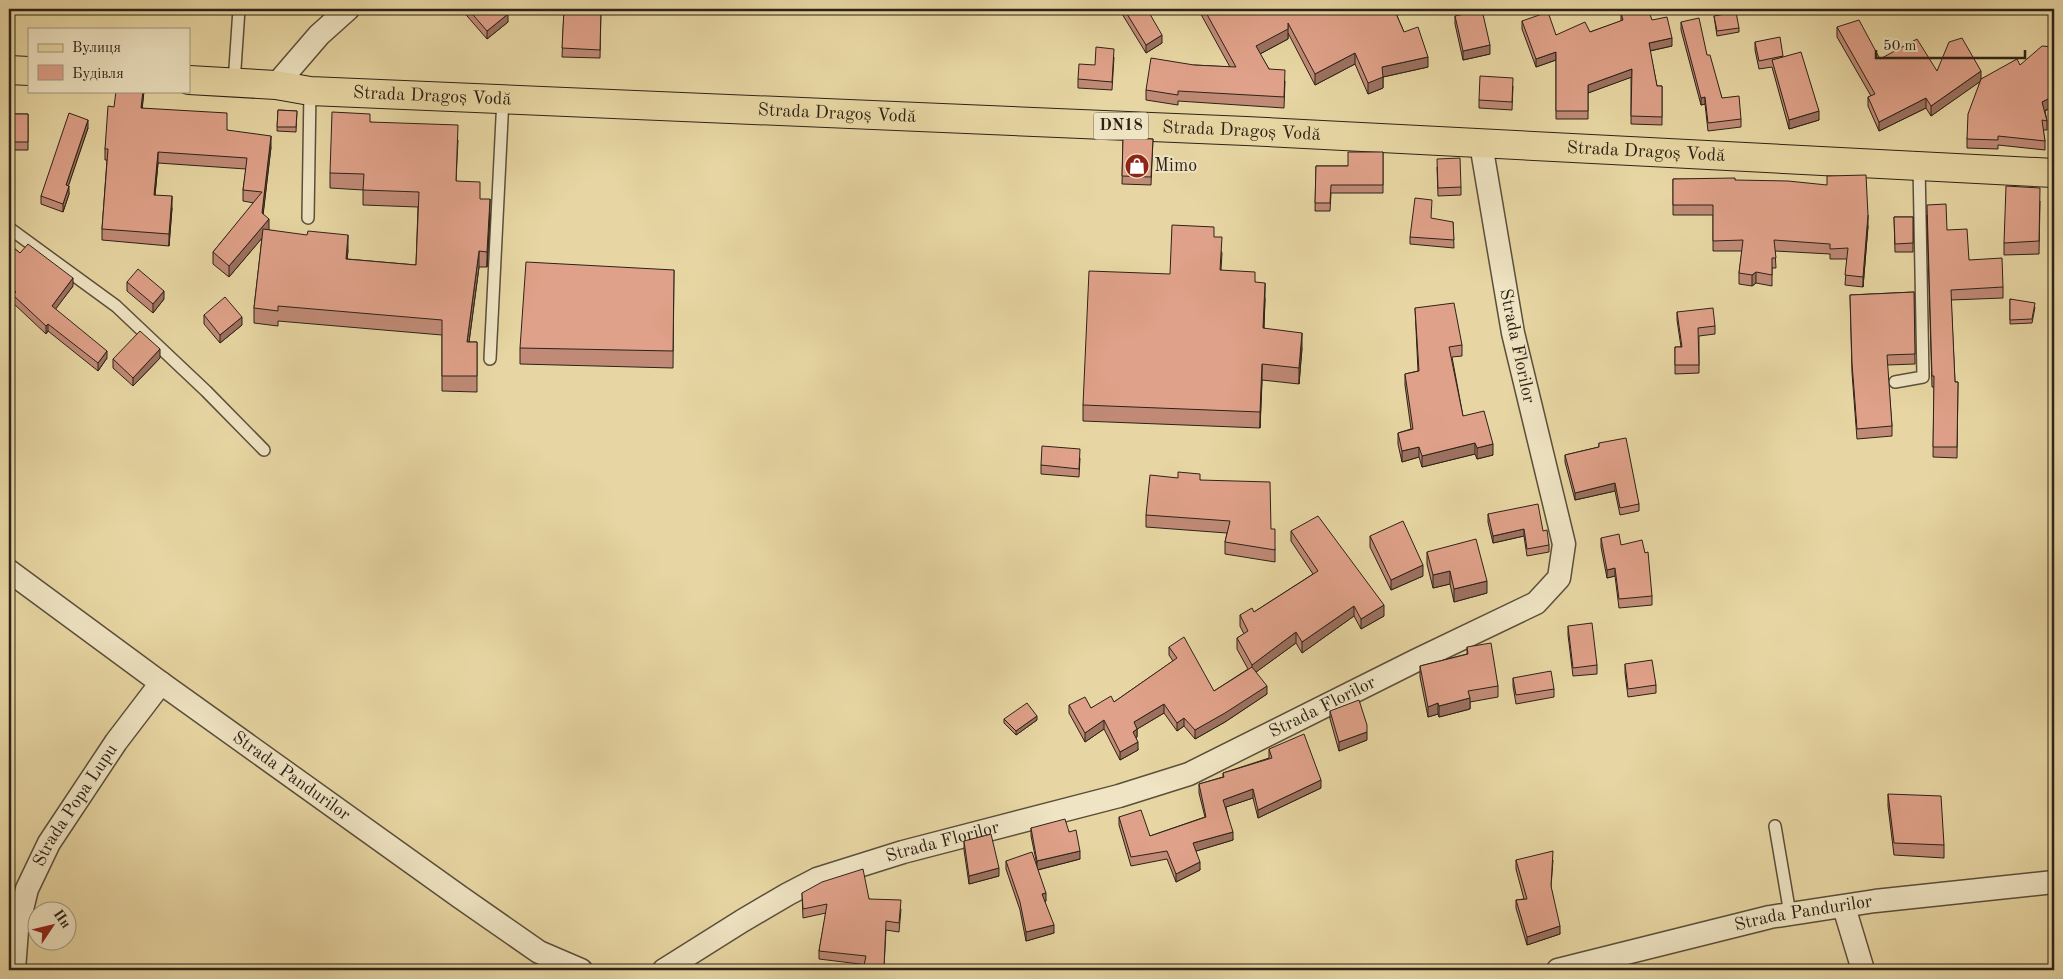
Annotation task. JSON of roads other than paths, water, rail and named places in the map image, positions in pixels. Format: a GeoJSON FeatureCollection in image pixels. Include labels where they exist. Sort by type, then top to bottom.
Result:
{"type":"FeatureCollection","features":[{"type":"Feature","properties":{"kind":"main road"},"geometry":{"type":"LineString","coordinates":[[9,70],[28,72]]}},
{"type":"Feature","properties":{"kind":"main road","name":"Strada Dragoș Vodă"},"geometry":{"type":"LineString","coordinates":[[190,80],[276,85],[310,91],[1236,131],[2054,173]]}},
{"type":"Feature","properties":{"kind":"street"},"geometry":{"type":"LineString","coordinates":[[276,85],[319,35],[348,9]]}},
{"type":"Feature","properties":{"kind":"street","name":"Strada Florilor"},"geometry":{"type":"LineString","coordinates":[[664,970],[742,921],[817,879],[903,852],[1118,796],[1189,774],[1536,603],[1559,578],[1564,544],[1513,332],[1481,144]]}},
{"type":"Feature","properties":{"kind":"street","name":"Strada Pandurilor"},"geometry":{"type":"LineString","coordinates":[[9,571],[161,683],[539,952],[581,970]]}},
{"type":"Feature","properties":{"kind":"street","name":"Strada Popa Lupu"},"geometry":{"type":"LineString","coordinates":[[14,970],[17,930],[27,889],[49,843],[116,742],[161,683]]}},
{"type":"Feature","properties":{"kind":"street","name":"Strada Pandurilor"},"geometry":{"type":"LineString","coordinates":[[1572,969],[1770,917],[1875,901],[2054,882]]}},
{"type":"Feature","properties":{"kind":"street"},"geometry":{"type":"LineString","coordinates":[[1844,907],[1863,970]]}},
{"type":"Feature","properties":{"kind":"lane"},"geometry":{"type":"LineString","coordinates":[[234,83],[239,9]]}},
{"type":"Feature","properties":{"kind":"lane"},"geometry":{"type":"LineString","coordinates":[[308,218],[310,91]]}},
{"type":"Feature","properties":{"kind":"lane"},"geometry":{"type":"LineString","coordinates":[[490,359],[503,98]]}},
{"type":"Feature","properties":{"kind":"lane"},"geometry":{"type":"LineString","coordinates":[[1895,382],[1923,377],[1919,166]]}},
{"type":"Feature","properties":{"kind":"lane"},"geometry":{"type":"LineString","coordinates":[[9,228],[116,306],[206,391],[264,450]]}},
{"type":"Feature","properties":{"kind":"lane"},"geometry":{"type":"LineString","coordinates":[[1775,826],[1790,914]]}},
{"type":"Feature","properties":{"kind":"place","name":"Mimo"},"geometry":{"type":"Point","coordinates":[1137,166]}}]}
